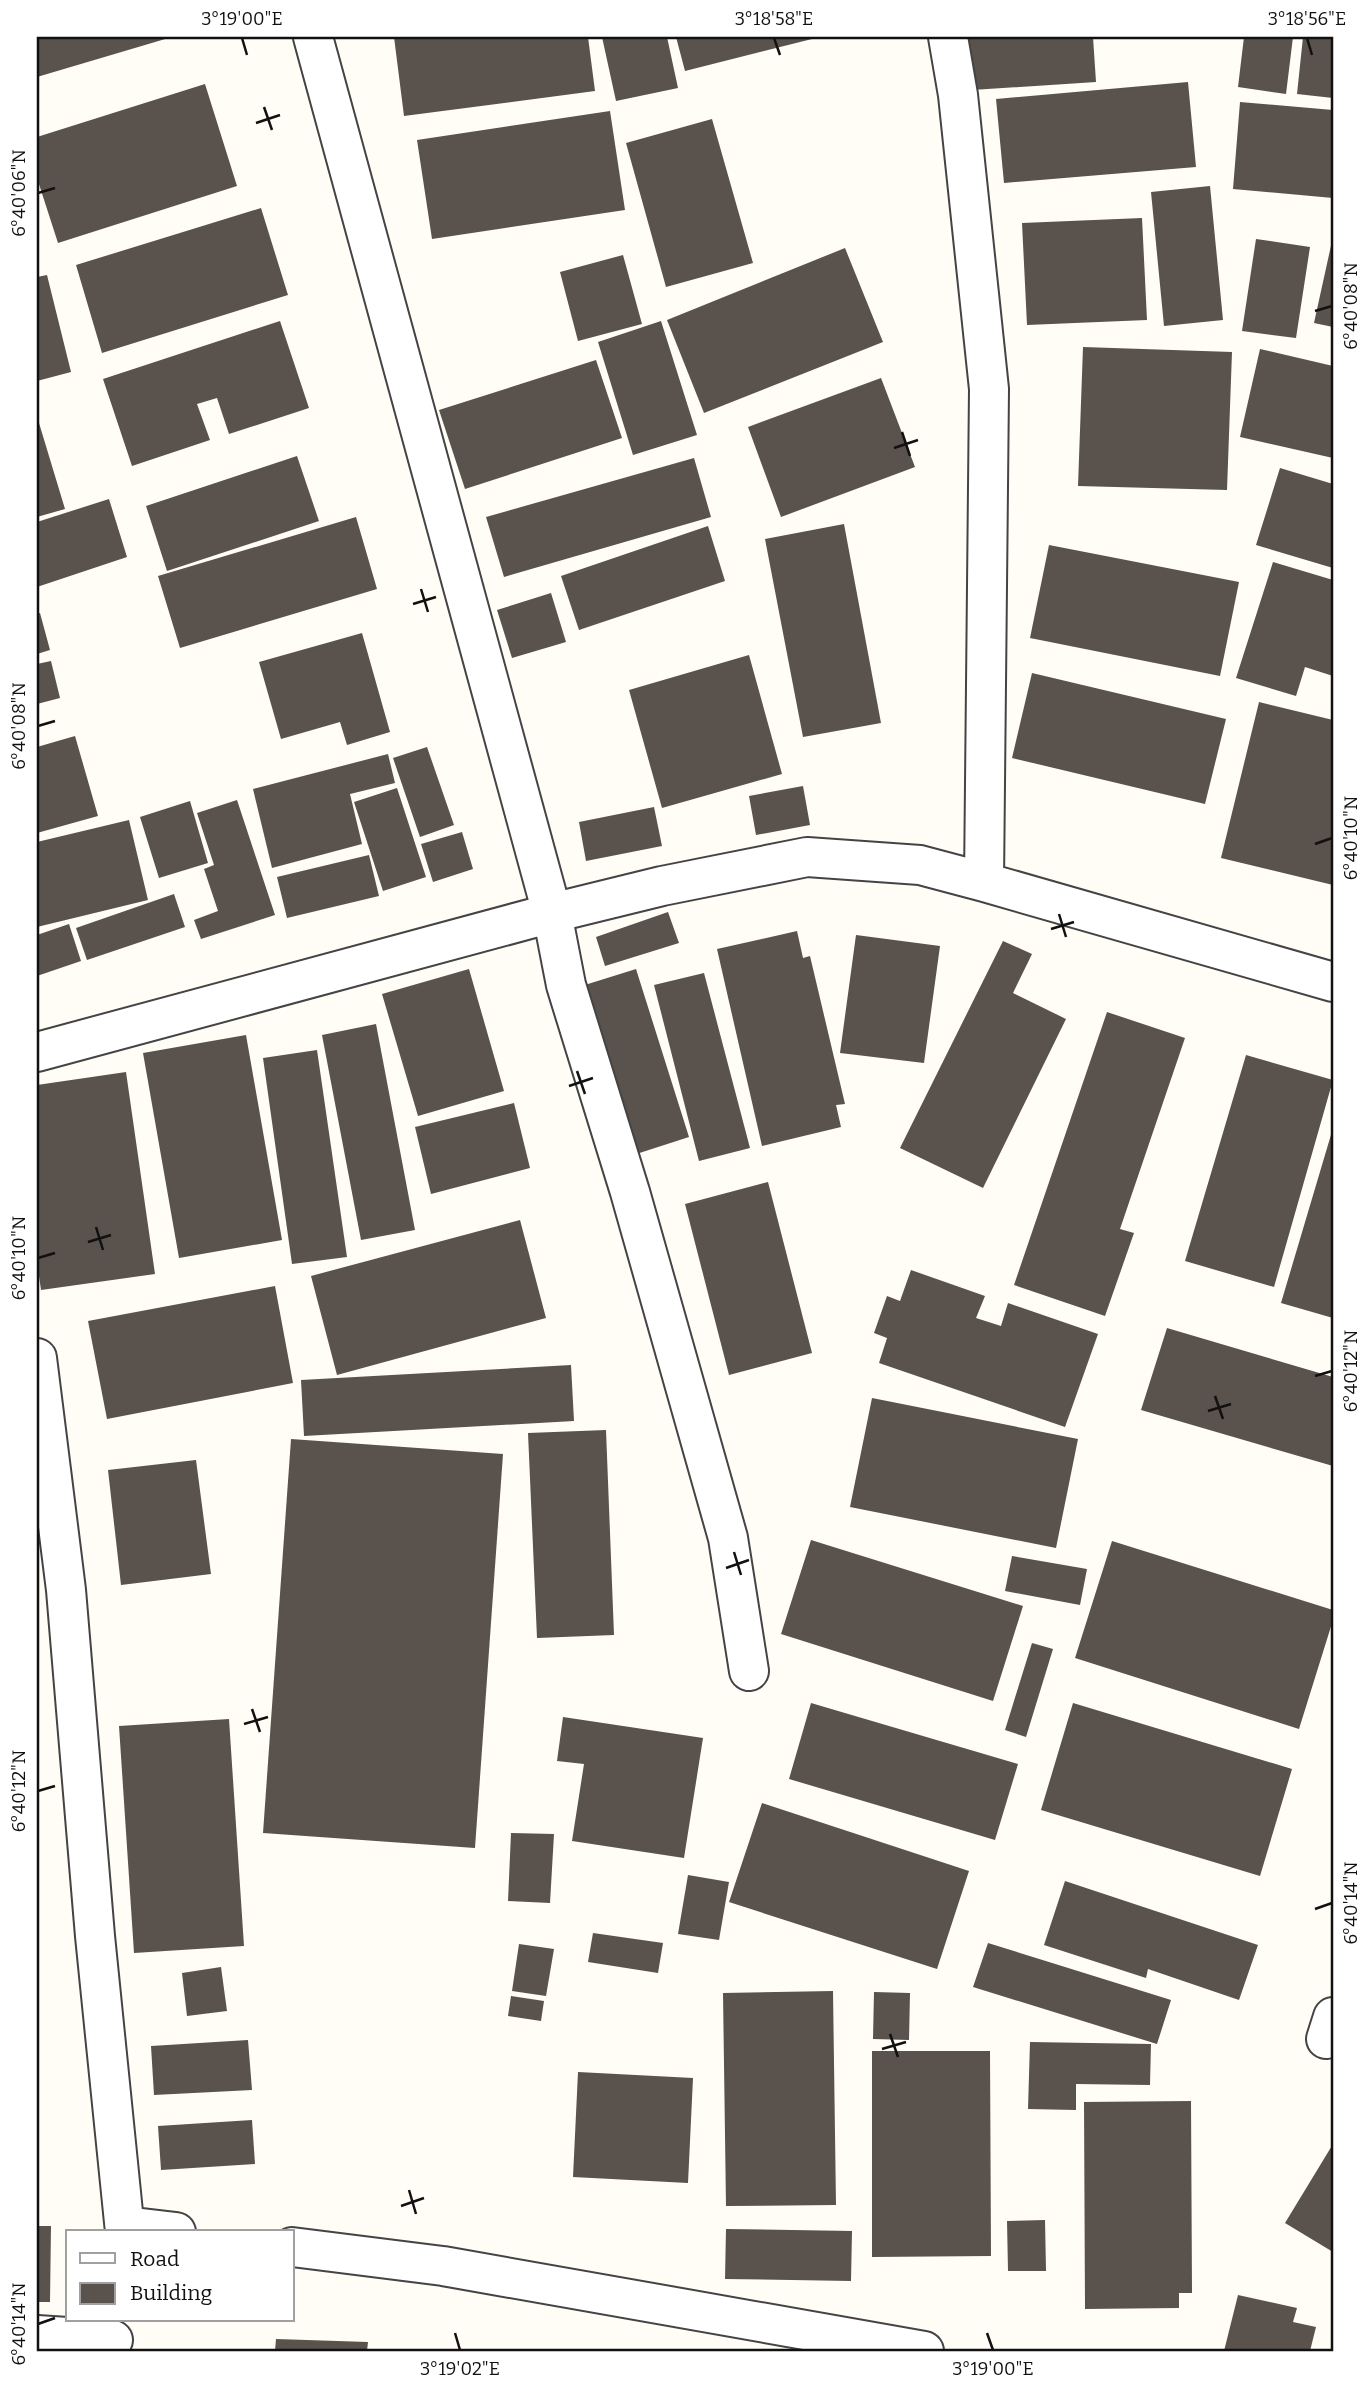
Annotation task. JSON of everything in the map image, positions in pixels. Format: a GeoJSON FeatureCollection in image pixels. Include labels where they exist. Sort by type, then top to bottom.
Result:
{"type":"FeatureCollection","features":[{"type":"Feature","properties":{"kind":"street"},"geometry":{"type":"LineString","coordinates":[[313,37],[552,913],[565,985],[630,1192],[728,1538],[749,1671]]}},
{"type":"Feature","properties":{"kind":"street"},"geometry":{"type":"LineString","coordinates":[[948,37],[958,95],[989,389],[984,882]]}},
{"type":"Feature","properties":{"kind":"street"},"geometry":{"type":"LineString","coordinates":[[37,1052],[552,913],[662,886],[807,857],[919,865],[1333,982]]}},
{"type":"Feature","properties":{"kind":"street"},"geometry":{"type":"LineString","coordinates":[[37,1358],[66,1590],[95,1936],[125,2229]]}},
{"type":"Feature","properties":{"kind":"street"},"geometry":{"type":"LineString","coordinates":[[294,2247],[443,2266],[924,2351]]}},
{"type":"Feature","properties":{"kind":"street"},"geometry":{"type":"LineString","coordinates":[[37,2335],[114,2337]]}},
{"type":"Feature","properties":{"kind":"building"},"geometry":{"type":"Polygon","coordinates":[[[37,37],[172,37],[37,77],[37,37]]]}},
{"type":"Feature","properties":{"kind":"building"},"geometry":{"type":"Polygon","coordinates":[[[394,37],[588,37],[595,91],[404,116],[394,37]]]}},
{"type":"Feature","properties":{"kind":"building"},"geometry":{"type":"Polygon","coordinates":[[[602,37],[667,37],[678,88],[616,101],[602,37]]]}},
{"type":"Feature","properties":{"kind":"building"},"geometry":{"type":"Polygon","coordinates":[[[676,37],[816,37],[816,38],[685,71],[676,37]]]}},
{"type":"Feature","properties":{"kind":"building"},"geometry":{"type":"Polygon","coordinates":[[[969,37],[1093,37],[1096,82],[972,90],[969,37]]]}},
{"type":"Feature","properties":{"kind":"building"},"geometry":{"type":"Polygon","coordinates":[[[1244,37],[1293,37],[1286,94],[1238,87],[1244,37]]]}},
{"type":"Feature","properties":{"kind":"building"},"geometry":{"type":"Polygon","coordinates":[[[1303,37],[1333,37],[1333,98],[1297,94],[1303,37]]]}},
{"type":"Feature","properties":{"kind":"building"},"geometry":{"type":"Polygon","coordinates":[[[1188,82],[1196,167],[1004,183],[996,99],[1188,82]]]}},
{"type":"Feature","properties":{"kind":"building"},"geometry":{"type":"Polygon","coordinates":[[[205,84],[237,186],[58,243],[37,178],[37,137],[205,84]]]}},
{"type":"Feature","properties":{"kind":"building"},"geometry":{"type":"Polygon","coordinates":[[[1240,102],[1333,110],[1333,198],[1233,189],[1240,102]]]}},
{"type":"Feature","properties":{"kind":"building"},"geometry":{"type":"Polygon","coordinates":[[[610,111],[625,210],[432,239],[417,140],[610,111]]]}},
{"type":"Feature","properties":{"kind":"building"},"geometry":{"type":"Polygon","coordinates":[[[712,119],[753,263],[666,287],[626,143],[712,119]]]}},
{"type":"Feature","properties":{"kind":"building"},"geometry":{"type":"Polygon","coordinates":[[[1210,186],[1223,320],[1164,326],[1151,192],[1210,186]]]}},
{"type":"Feature","properties":{"kind":"building"},"geometry":{"type":"Polygon","coordinates":[[[261,208],[288,295],[102,353],[76,265],[261,208]]]}},
{"type":"Feature","properties":{"kind":"building"},"geometry":{"type":"Polygon","coordinates":[[[1142,218],[1147,320],[1027,325],[1022,223],[1142,218]]]}},
{"type":"Feature","properties":{"kind":"building"},"geometry":{"type":"Polygon","coordinates":[[[1256,239],[1310,247],[1296,338],[1242,331],[1256,239]]]}},
{"type":"Feature","properties":{"kind":"building"},"geometry":{"type":"Polygon","coordinates":[[[1333,241],[1333,327],[1314,323],[1333,241]]]}},
{"type":"Feature","properties":{"kind":"building"},"geometry":{"type":"Polygon","coordinates":[[[845,248],[883,342],[704,413],[667,320],[845,248]]]}},
{"type":"Feature","properties":{"kind":"building"},"geometry":{"type":"Polygon","coordinates":[[[623,255],[642,324],[578,341],[560,272],[623,255]]]}},
{"type":"Feature","properties":{"kind":"building"},"geometry":{"type":"Polygon","coordinates":[[[47,275],[71,372],[37,381],[37,277],[47,275]]]}},
{"type":"Feature","properties":{"kind":"building"},"geometry":{"type":"Polygon","coordinates":[[[280,321],[309,408],[229,434],[217,398],[197,404],[210,440],[132,466],[103,379],[280,321]]]}},
{"type":"Feature","properties":{"kind":"building"},"geometry":{"type":"Polygon","coordinates":[[[661,321],[697,435],[633,455],[598,342],[661,321]]]}},
{"type":"Feature","properties":{"kind":"building"},"geometry":{"type":"Polygon","coordinates":[[[1083,347],[1232,352],[1227,490],[1078,486],[1083,347]]]}},
{"type":"Feature","properties":{"kind":"building"},"geometry":{"type":"Polygon","coordinates":[[[1260,349],[1333,366],[1333,458],[1240,437],[1260,349]]]}},
{"type":"Feature","properties":{"kind":"building"},"geometry":{"type":"Polygon","coordinates":[[[596,360],[622,438],[465,489],[439,410],[596,360]]]}},
{"type":"Feature","properties":{"kind":"building"},"geometry":{"type":"Polygon","coordinates":[[[881,378],[915,467],[781,517],[748,427],[881,378]]]}},
{"type":"Feature","properties":{"kind":"building"},"geometry":{"type":"Polygon","coordinates":[[[39,423],[65,509],[37,517],[37,424],[39,423]]]}},
{"type":"Feature","properties":{"kind":"building"},"geometry":{"type":"Polygon","coordinates":[[[297,456],[319,521],[167,571],[146,506],[297,456]]]}},
{"type":"Feature","properties":{"kind":"building"},"geometry":{"type":"Polygon","coordinates":[[[694,458],[711,517],[504,577],[486,517],[694,458]]]}},
{"type":"Feature","properties":{"kind":"building"},"geometry":{"type":"Polygon","coordinates":[[[1280,468],[1333,484],[1333,568],[1256,545],[1280,468]]]}},
{"type":"Feature","properties":{"kind":"building"},"geometry":{"type":"Polygon","coordinates":[[[109,499],[127,557],[37,587],[37,522],[109,499]]]}},
{"type":"Feature","properties":{"kind":"building"},"geometry":{"type":"Polygon","coordinates":[[[356,517],[377,589],[180,648],[158,576],[356,517]]]}},
{"type":"Feature","properties":{"kind":"building"},"geometry":{"type":"Polygon","coordinates":[[[844,524],[881,723],[803,737],[765,539],[844,524]]]}},
{"type":"Feature","properties":{"kind":"building"},"geometry":{"type":"Polygon","coordinates":[[[708,526],[725,581],[579,630],[561,576],[708,526]]]}},
{"type":"Feature","properties":{"kind":"building"},"geometry":{"type":"Polygon","coordinates":[[[1049,545],[1239,582],[1220,676],[1030,638],[1049,545]]]}},
{"type":"Feature","properties":{"kind":"building"},"geometry":{"type":"Polygon","coordinates":[[[1273,562],[1333,580],[1333,676],[1305,667],[1296,696],[1236,678],[1273,562]]]}},
{"type":"Feature","properties":{"kind":"building"},"geometry":{"type":"Polygon","coordinates":[[[551,593],[566,642],[512,658],[497,610],[551,593]]]}},
{"type":"Feature","properties":{"kind":"building"},"geometry":{"type":"Polygon","coordinates":[[[40,613],[50,650],[37,654],[37,614],[40,613]]]}},
{"type":"Feature","properties":{"kind":"building"},"geometry":{"type":"Polygon","coordinates":[[[362,633],[390,732],[347,745],[340,722],[281,739],[259,662],[362,633]]]}},
{"type":"Feature","properties":{"kind":"building"},"geometry":{"type":"Polygon","coordinates":[[[749,655],[782,774],[662,808],[629,690],[749,655]]]}},
{"type":"Feature","properties":{"kind":"building"},"geometry":{"type":"Polygon","coordinates":[[[51,661],[60,698],[37,704],[37,664],[51,661]]]}},
{"type":"Feature","properties":{"kind":"building"},"geometry":{"type":"Polygon","coordinates":[[[1032,673],[1226,719],[1205,804],[1012,758],[1032,673]]]}},
{"type":"Feature","properties":{"kind":"building"},"geometry":{"type":"Polygon","coordinates":[[[1259,702],[1333,720],[1333,885],[1221,858],[1259,702]]]}},
{"type":"Feature","properties":{"kind":"building"},"geometry":{"type":"Polygon","coordinates":[[[75,736],[98,816],[37,833],[37,747],[75,736]]]}},
{"type":"Feature","properties":{"kind":"building"},"geometry":{"type":"Polygon","coordinates":[[[427,747],[454,825],[420,837],[393,758],[427,747]]]}},
{"type":"Feature","properties":{"kind":"building"},"geometry":{"type":"Polygon","coordinates":[[[388,754],[395,783],[350,794],[362,844],[272,868],[253,789],[388,754]]]}},
{"type":"Feature","properties":{"kind":"building"},"geometry":{"type":"Polygon","coordinates":[[[803,786],[810,825],[756,835],[749,796],[803,786]]]}},
{"type":"Feature","properties":{"kind":"building"},"geometry":{"type":"Polygon","coordinates":[[[397,788],[426,877],[383,891],[354,802],[397,788]]]}},
{"type":"Feature","properties":{"kind":"building"},"geometry":{"type":"Polygon","coordinates":[[[237,800],[275,915],[201,939],[194,920],[218,911],[204,869],[214,865],[197,813],[237,800]]]}},
{"type":"Feature","properties":{"kind":"building"},"geometry":{"type":"Polygon","coordinates":[[[190,801],[208,863],[159,878],[140,817],[190,801]]]}},
{"type":"Feature","properties":{"kind":"building"},"geometry":{"type":"Polygon","coordinates":[[[654,807],[662,846],[586,861],[579,822],[654,807]]]}},
{"type":"Feature","properties":{"kind":"building"},"geometry":{"type":"Polygon","coordinates":[[[129,820],[148,900],[37,927],[37,842],[129,820]]]}},
{"type":"Feature","properties":{"kind":"building"},"geometry":{"type":"Polygon","coordinates":[[[462,832],[473,869],[433,882],[421,844],[462,832]]]}},
{"type":"Feature","properties":{"kind":"building"},"geometry":{"type":"Polygon","coordinates":[[[369,855],[379,896],[287,918],[277,877],[369,855]]]}},
{"type":"Feature","properties":{"kind":"building"},"geometry":{"type":"Polygon","coordinates":[[[174,894],[185,927],[87,960],[76,928],[174,894]]]}},
{"type":"Feature","properties":{"kind":"building"},"geometry":{"type":"Polygon","coordinates":[[[668,912],[679,943],[605,966],[596,937],[668,912]]]}},
{"type":"Feature","properties":{"kind":"building"},"geometry":{"type":"Polygon","coordinates":[[[69,924],[81,961],[37,976],[37,935],[69,924]]]}},
{"type":"Feature","properties":{"kind":"building"},"geometry":{"type":"Polygon","coordinates":[[[797,931],[803,958],[810,956],[845,1104],[836,1105],[841,1127],[762,1146],[717,949],[797,931]]]}},
{"type":"Feature","properties":{"kind":"building"},"geometry":{"type":"Polygon","coordinates":[[[856,935],[940,946],[924,1063],[840,1053],[856,935]]]}},
{"type":"Feature","properties":{"kind":"building"},"geometry":{"type":"Polygon","coordinates":[[[1003,941],[1032,954],[1013,993],[1066,1019],[983,1188],[900,1148],[1003,941]]]}},
{"type":"Feature","properties":{"kind":"building"},"geometry":{"type":"Polygon","coordinates":[[[469,969],[504,1091],[418,1116],[382,994],[469,969]]]}},
{"type":"Feature","properties":{"kind":"building"},"geometry":{"type":"Polygon","coordinates":[[[636,969],[689,1137],[624,1158],[572,989],[636,969]]]}},
{"type":"Feature","properties":{"kind":"building"},"geometry":{"type":"Polygon","coordinates":[[[704,973],[750,1148],[699,1161],[654,985],[704,973]]]}},
{"type":"Feature","properties":{"kind":"building"},"geometry":{"type":"Polygon","coordinates":[[[1107,1012],[1185,1038],[1120,1229],[1134,1233],[1105,1316],[1014,1285],[1107,1012]]]}},
{"type":"Feature","properties":{"kind":"building"},"geometry":{"type":"Polygon","coordinates":[[[376,1024],[415,1230],[361,1240],[322,1035],[376,1024]]]}},
{"type":"Feature","properties":{"kind":"building"},"geometry":{"type":"Polygon","coordinates":[[[246,1035],[282,1240],[179,1258],[143,1053],[246,1035]]]}},
{"type":"Feature","properties":{"kind":"building"},"geometry":{"type":"Polygon","coordinates":[[[317,1050],[347,1257],[292,1264],[263,1058],[317,1050]]]}},
{"type":"Feature","properties":{"kind":"building"},"geometry":{"type":"Polygon","coordinates":[[[1246,1055],[1333,1080],[1274,1287],[1185,1261],[1246,1055]]]}},
{"type":"Feature","properties":{"kind":"building"},"geometry":{"type":"Polygon","coordinates":[[[126,1072],[155,1274],[41,1290],[37,1262],[37,1085],[126,1072]]]}},
{"type":"Feature","properties":{"kind":"building"},"geometry":{"type":"Polygon","coordinates":[[[514,1103],[530,1168],[431,1194],[415,1127],[514,1103]]]}},
{"type":"Feature","properties":{"kind":"building"},"geometry":{"type":"Polygon","coordinates":[[[1333,1128],[1333,1318],[1281,1303],[1333,1128]]]}},
{"type":"Feature","properties":{"kind":"building"},"geometry":{"type":"Polygon","coordinates":[[[768,1182],[812,1353],[729,1375],[685,1204],[768,1182]]]}},
{"type":"Feature","properties":{"kind":"building"},"geometry":{"type":"Polygon","coordinates":[[[520,1220],[546,1318],[337,1375],[311,1276],[520,1220]]]}},
{"type":"Feature","properties":{"kind":"building"},"geometry":{"type":"Polygon","coordinates":[[[911,1270],[985,1296],[976,1318],[1001,1326],[1008,1303],[1098,1334],[1065,1427],[879,1363],[887,1338],[874,1333],[887,1296],[900,1301],[911,1270]]]}},
{"type":"Feature","properties":{"kind":"building"},"geometry":{"type":"Polygon","coordinates":[[[275,1286],[293,1383],[107,1419],[88,1321],[275,1286]]]}},
{"type":"Feature","properties":{"kind":"building"},"geometry":{"type":"Polygon","coordinates":[[[1167,1328],[1333,1377],[1333,1466],[1141,1410],[1167,1328]]]}},
{"type":"Feature","properties":{"kind":"building"},"geometry":{"type":"Polygon","coordinates":[[[571,1365],[574,1421],[304,1436],[301,1380],[571,1365]]]}},
{"type":"Feature","properties":{"kind":"building"},"geometry":{"type":"Polygon","coordinates":[[[872,1398],[1078,1439],[1056,1548],[850,1507],[872,1398]]]}},
{"type":"Feature","properties":{"kind":"building"},"geometry":{"type":"Polygon","coordinates":[[[606,1430],[614,1635],[537,1638],[528,1433],[606,1430]]]}},
{"type":"Feature","properties":{"kind":"building"},"geometry":{"type":"Polygon","coordinates":[[[291,1439],[503,1454],[475,1848],[263,1833],[291,1439]]]}},
{"type":"Feature","properties":{"kind":"building"},"geometry":{"type":"Polygon","coordinates":[[[196,1460],[211,1574],[121,1585],[108,1470],[196,1460]]]}},
{"type":"Feature","properties":{"kind":"building"},"geometry":{"type":"Polygon","coordinates":[[[811,1540],[1023,1606],[993,1701],[781,1634],[811,1540]]]}},
{"type":"Feature","properties":{"kind":"building"},"geometry":{"type":"Polygon","coordinates":[[[1112,1541],[1333,1610],[1333,1620],[1299,1729],[1075,1658],[1112,1541]]]}},
{"type":"Feature","properties":{"kind":"building"},"geometry":{"type":"Polygon","coordinates":[[[1012,1556],[1087,1569],[1080,1605],[1005,1591],[1012,1556]]]}},
{"type":"Feature","properties":{"kind":"building"},"geometry":{"type":"Polygon","coordinates":[[[1032,1643],[1053,1649],[1026,1737],[1005,1730],[1032,1643]]]}},
{"type":"Feature","properties":{"kind":"building"},"geometry":{"type":"Polygon","coordinates":[[[811,1703],[1018,1764],[995,1840],[789,1779],[811,1703]]]}},
{"type":"Feature","properties":{"kind":"building"},"geometry":{"type":"Polygon","coordinates":[[[1073,1703],[1292,1769],[1260,1876],[1041,1810],[1073,1703]]]}},
{"type":"Feature","properties":{"kind":"building"},"geometry":{"type":"Polygon","coordinates":[[[563,1717],[703,1738],[684,1858],[572,1841],[584,1764],[557,1761],[563,1717]]]}},
{"type":"Feature","properties":{"kind":"building"},"geometry":{"type":"Polygon","coordinates":[[[229,1719],[244,1946],[134,1953],[119,1726],[229,1719]]]}},
{"type":"Feature","properties":{"kind":"building"},"geometry":{"type":"Polygon","coordinates":[[[762,1803],[969,1871],[937,1969],[729,1902],[762,1803]]]}},
{"type":"Feature","properties":{"kind":"building"},"geometry":{"type":"Polygon","coordinates":[[[511,1833],[554,1834],[550,1903],[508,1901],[511,1833]]]}},
{"type":"Feature","properties":{"kind":"building"},"geometry":{"type":"Polygon","coordinates":[[[688,1875],[729,1882],[719,1940],[678,1934],[688,1875]]]}},
{"type":"Feature","properties":{"kind":"building"},"geometry":{"type":"Polygon","coordinates":[[[1065,1881],[1258,1945],[1239,2000],[1148,1969],[1146,1978],[1044,1945],[1065,1881]]]}},
{"type":"Feature","properties":{"kind":"building"},"geometry":{"type":"Polygon","coordinates":[[[593,1933],[663,1943],[658,1973],[588,1962],[593,1933]]]}},
{"type":"Feature","properties":{"kind":"building"},"geometry":{"type":"Polygon","coordinates":[[[988,1943],[1171,2000],[1157,2044],[973,1987],[988,1943]]]}},
{"type":"Feature","properties":{"kind":"building"},"geometry":{"type":"Polygon","coordinates":[[[519,1944],[554,1949],[546,1996],[512,1991],[519,1944]]]}},
{"type":"Feature","properties":{"kind":"building"},"geometry":{"type":"Polygon","coordinates":[[[221,1967],[227,2011],[187,2016],[182,1973],[221,1967]]]}},
{"type":"Feature","properties":{"kind":"building"},"geometry":{"type":"Polygon","coordinates":[[[833,1991],[836,2205],[726,2206],[723,1993],[833,1991]]]}},
{"type":"Feature","properties":{"kind":"building"},"geometry":{"type":"Polygon","coordinates":[[[874,1992],[910,1993],[909,2040],[873,2039],[874,1992]]]}},
{"type":"Feature","properties":{"kind":"building"},"geometry":{"type":"Polygon","coordinates":[[[511,1996],[544,2001],[541,2021],[508,2016],[511,1996]]]}},
{"type":"Feature","properties":{"kind":"building"},"geometry":{"type":"Polygon","coordinates":[[[248,2040],[252,2090],[154,2095],[151,2046],[248,2040]]]}},
{"type":"Feature","properties":{"kind":"building"},"geometry":{"type":"Polygon","coordinates":[[[1030,2042],[1151,2044],[1150,2085],[1076,2084],[1076,2110],[1028,2109],[1030,2042]]]}},
{"type":"Feature","properties":{"kind":"building"},"geometry":{"type":"Polygon","coordinates":[[[872,2051],[990,2051],[991,2256],[872,2257],[872,2051]]]}},
{"type":"Feature","properties":{"kind":"building"},"geometry":{"type":"Polygon","coordinates":[[[578,2072],[693,2078],[688,2183],[573,2177],[578,2072]]]}},
{"type":"Feature","properties":{"kind":"building"},"geometry":{"type":"Polygon","coordinates":[[[1191,2101],[1192,2293],[1179,2293],[1179,2308],[1085,2309],[1084,2102],[1191,2101]]]}},
{"type":"Feature","properties":{"kind":"building"},"geometry":{"type":"Polygon","coordinates":[[[252,2120],[255,2164],[161,2170],[158,2126],[252,2120]]]}},
{"type":"Feature","properties":{"kind":"building"},"geometry":{"type":"Polygon","coordinates":[[[1333,2144],[1333,2252],[1285,2223],[1333,2144]]]}},
{"type":"Feature","properties":{"kind":"building"},"geometry":{"type":"Polygon","coordinates":[[[1045,2220],[1046,2271],[1008,2271],[1007,2221],[1045,2220]]]}},
{"type":"Feature","properties":{"kind":"building"},"geometry":{"type":"Polygon","coordinates":[[[37,2226],[51,2226],[50,2302],[37,2302],[37,2226]]]}},
{"type":"Feature","properties":{"kind":"building"},"geometry":{"type":"Polygon","coordinates":[[[726,2229],[852,2231],[851,2281],[725,2279],[726,2229]]]}},
{"type":"Feature","properties":{"kind":"building"},"geometry":{"type":"Polygon","coordinates":[[[1238,2295],[1297,2308],[1293,2322],[1316,2327],[1310,2351],[1224,2351],[1238,2295]]]}},
{"type":"Feature","properties":{"kind":"building"},"geometry":{"type":"Polygon","coordinates":[[[276,2339],[368,2342],[367,2351],[275,2351],[276,2339]]]}}]}
